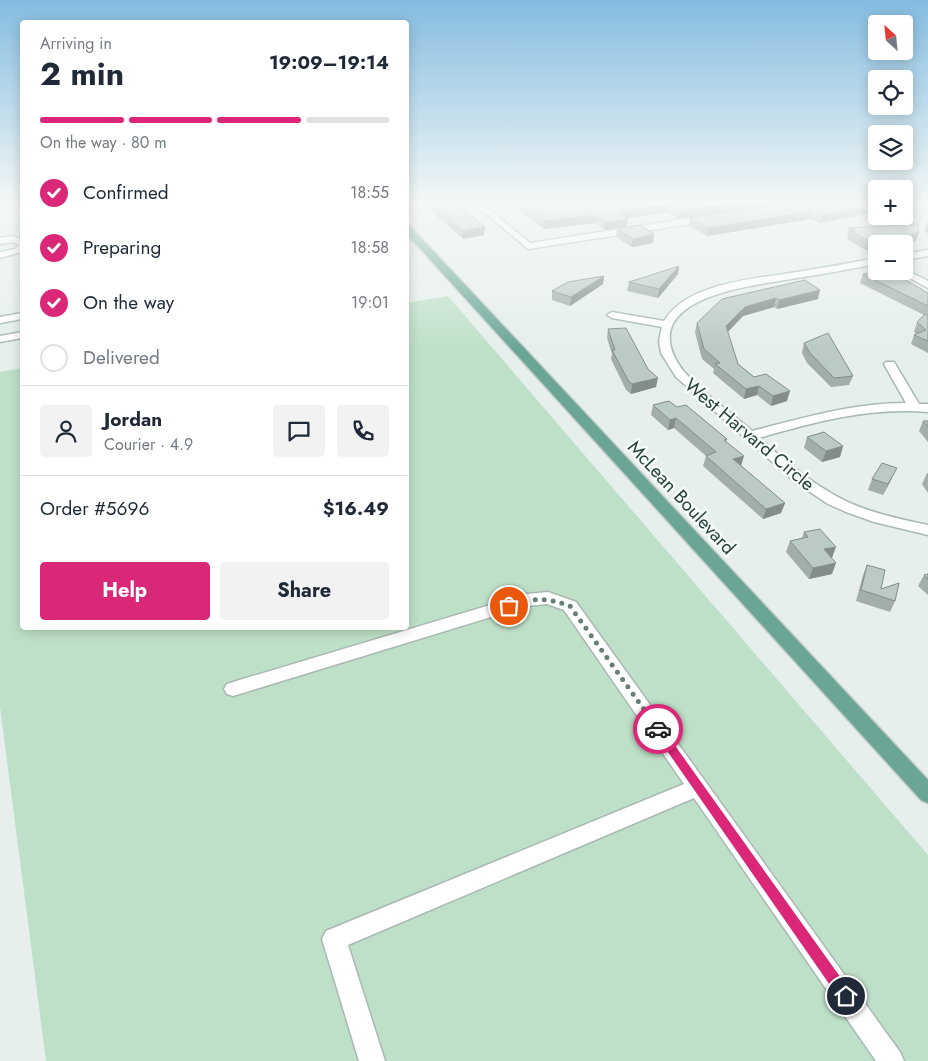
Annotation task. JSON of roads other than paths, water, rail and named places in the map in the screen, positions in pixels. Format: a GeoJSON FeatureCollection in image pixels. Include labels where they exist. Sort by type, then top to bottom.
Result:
{"type":"FeatureCollection","features":[{"type":"Feature","properties":{"kind":"main road","name":"McLean Boulevard"},"geometry":{"type":"LineString","coordinates":[[428,251],[928,794]]}},
{"type":"Feature","properties":{"kind":"street"},"geometry":{"type":"LineString","coordinates":[[0,255],[18,251]]}},
{"type":"Feature","properties":{"kind":"street"},"geometry":{"type":"LineString","coordinates":[[913,256],[928,253]]}},
{"type":"Feature","properties":{"kind":"street"},"geometry":{"type":"LineString","coordinates":[[612,315],[668,325],[674,315],[688,304],[716,291],[868,262]]}},
{"type":"Feature","properties":{"kind":"street"},"geometry":{"type":"LineString","coordinates":[[913,277],[928,285]]}},
{"type":"Feature","properties":{"kind":"street"},"geometry":{"type":"LineString","coordinates":[[0,320],[20,316]]}},
{"type":"Feature","properties":{"kind":"street","name":"West Harvard Circle"},"geometry":{"type":"LineString","coordinates":[[668,325],[665,346],[669,358],[678,371],[798,478],[819,492],[852,509],[891,522],[928,530]]}},
{"type":"Feature","properties":{"kind":"street"},"geometry":{"type":"LineString","coordinates":[[0,339],[20,335]]}},
{"type":"Feature","properties":{"kind":"street"},"geometry":{"type":"LineString","coordinates":[[890,364],[914,406]]}},
{"type":"Feature","properties":{"kind":"street"},"geometry":{"type":"LineString","coordinates":[[750,436],[850,411],[914,406],[928,408]]}},
{"type":"Feature","properties":{"kind":"street"},"geometry":{"type":"LineString","coordinates":[[233,689],[527,600],[548,598],[570,606],[891,1061]]}},
{"type":"Feature","properties":{"kind":"street"},"geometry":{"type":"LineString","coordinates":[[372,1061],[334,939],[698,787]]}}]}
